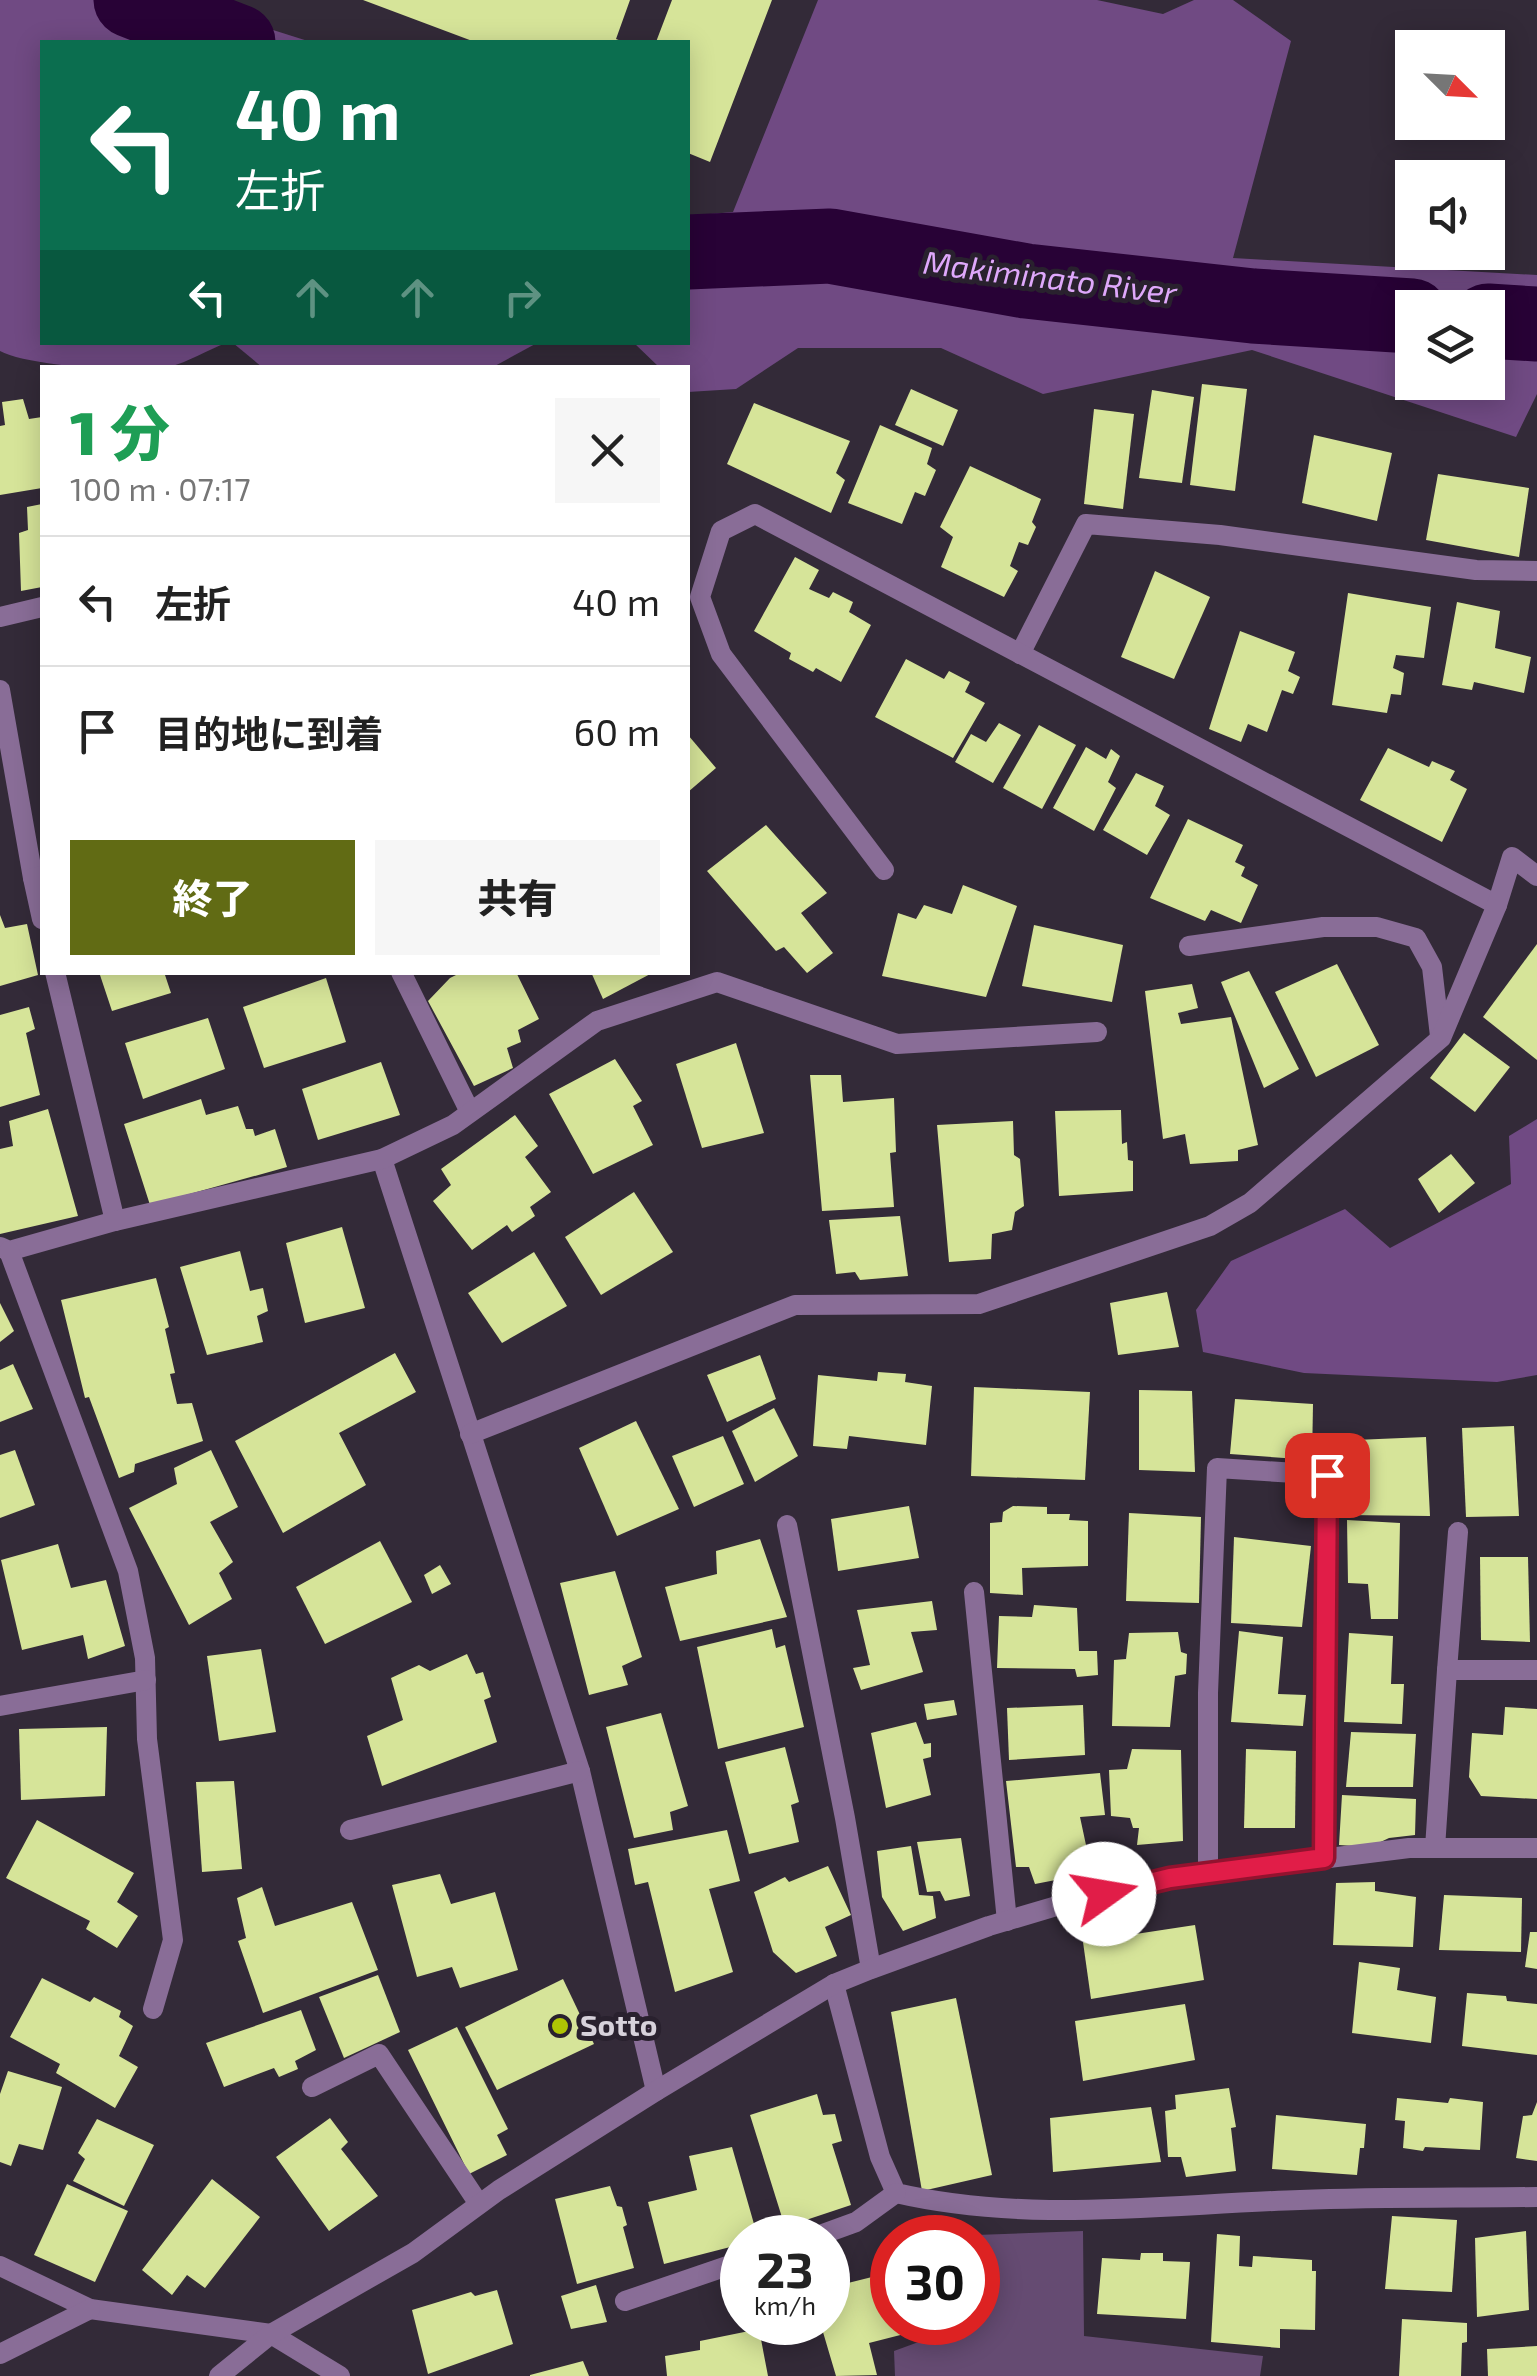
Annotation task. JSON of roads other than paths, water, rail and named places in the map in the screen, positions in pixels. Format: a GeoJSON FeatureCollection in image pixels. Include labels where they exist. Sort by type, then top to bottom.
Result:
{"type":"FeatureCollection","features":[{"type":"Feature","properties":{"kind":"street"},"geometry":{"type":"LineString","coordinates":[[884,870],[721,654],[700,597],[721,531],[754,514],[1497,905]]}},
{"type":"Feature","properties":{"kind":"street"},"geometry":{"type":"LineString","coordinates":[[1020,654],[1086,524],[1220,535],[1476,570],[1537,570]]}},
{"type":"Feature","properties":{"kind":"street"},"geometry":{"type":"LineString","coordinates":[[0,617],[40,607]]}},
{"type":"Feature","properties":{"kind":"street"},"geometry":{"type":"LineString","coordinates":[[0,690],[2,717],[38,877]]}},
{"type":"Feature","properties":{"kind":"street"},"geometry":{"type":"LineString","coordinates":[[470,1434],[794,1305],[979,1304],[1210,1226],[1250,1203],[1440,1038],[1497,905],[1512,858],[1537,876]]}},
{"type":"Feature","properties":{"kind":"street"},"geometry":{"type":"LineString","coordinates":[[1189,946],[1323,927],[1378,928],[1416,938],[1432,966],[1440,1038]]}},
{"type":"Feature","properties":{"kind":"street"},"geometry":{"type":"LineString","coordinates":[[57,975],[115,1221]]}},
{"type":"Feature","properties":{"kind":"street"},"geometry":{"type":"LineString","coordinates":[[402,975],[470,1112]]}},
{"type":"Feature","properties":{"kind":"street"},"geometry":{"type":"LineString","coordinates":[[153,2009],[173,1940],[147,1739],[145,1658],[128,1571],[5,1249],[382,1160],[453,1124],[597,1021],[717,982],[896,1044],[1097,1032]]}},
{"type":"Feature","properties":{"kind":"street"},"geometry":{"type":"LineString","coordinates":[[382,1160],[580,1771],[656,2090]]}},
{"type":"Feature","properties":{"kind":"street"},"geometry":{"type":"LineString","coordinates":[[1208,1873],[1208,1693],[1217,1468],[1327,1475],[1324,1858]]}},
{"type":"Feature","properties":{"kind":"street"},"geometry":{"type":"LineString","coordinates":[[786,1524],[845,1818],[870,1969]]}},
{"type":"Feature","properties":{"kind":"street"},"geometry":{"type":"LineString","coordinates":[[1434,1848],[1458,1532]]}},
{"type":"Feature","properties":{"kind":"street"},"geometry":{"type":"LineString","coordinates":[[974,1592],[1007,1921]]}},
{"type":"Feature","properties":{"kind":"street"},"geometry":{"type":"LineString","coordinates":[[1447,1670],[1537,1670]]}},
{"type":"Feature","properties":{"kind":"street"},"geometry":{"type":"LineString","coordinates":[[0,1706],[146,1680]]}},
{"type":"Feature","properties":{"kind":"street"},"geometry":{"type":"LineString","coordinates":[[350,1830],[580,1771]]}},
{"type":"Feature","properties":{"kind":"street"},"geometry":{"type":"LineString","coordinates":[[218,2376],[271,2334],[412,2253],[479,2204],[656,2090],[834,1984],[870,1969],[1007,1921],[1170,1878],[1434,1848],[1537,1848]]}},
{"type":"Feature","properties":{"kind":"street"},"geometry":{"type":"LineString","coordinates":[[834,1984],[880,2157],[896,2193]]}},
{"type":"Feature","properties":{"kind":"street"},"geometry":{"type":"LineString","coordinates":[[312,2087],[379,2054],[479,2204]]}},
{"type":"Feature","properties":{"kind":"street"},"geometry":{"type":"LineString","coordinates":[[850,2224],[896,2193],[945,2204],[1075,2213],[1300,2200],[1537,2197]]}},
{"type":"Feature","properties":{"kind":"street"},"geometry":{"type":"LineString","coordinates":[[0,2266],[90,2309],[271,2334],[340,2376]]}},
{"type":"Feature","properties":{"kind":"street"},"geometry":{"type":"LineString","coordinates":[[625,2301],[720,2269]]}},
{"type":"Feature","properties":{"kind":"street"},"geometry":{"type":"LineString","coordinates":[[0,2354],[90,2309]]}},
{"type":"Feature","properties":{"kind":"waterway","name":"Makiminato River"},"geometry":{"type":"LineString","coordinates":[[131,0],[233,40]]}},
{"type":"Feature","properties":{"kind":"waterway","name":"Makiminato River"},"geometry":{"type":"LineString","coordinates":[[690,252],[830,246],[1026,281],[1253,306],[1395,315]]}},
{"type":"Feature","properties":{"kind":"waterway","name":"Makiminato River"},"geometry":{"type":"LineString","coordinates":[[1505,322],[1537,324]]}},
{"type":"Feature","properties":{"kind":"place","name":"Sotto"},"geometry":{"type":"Point","coordinates":[560,2026]}}]}
